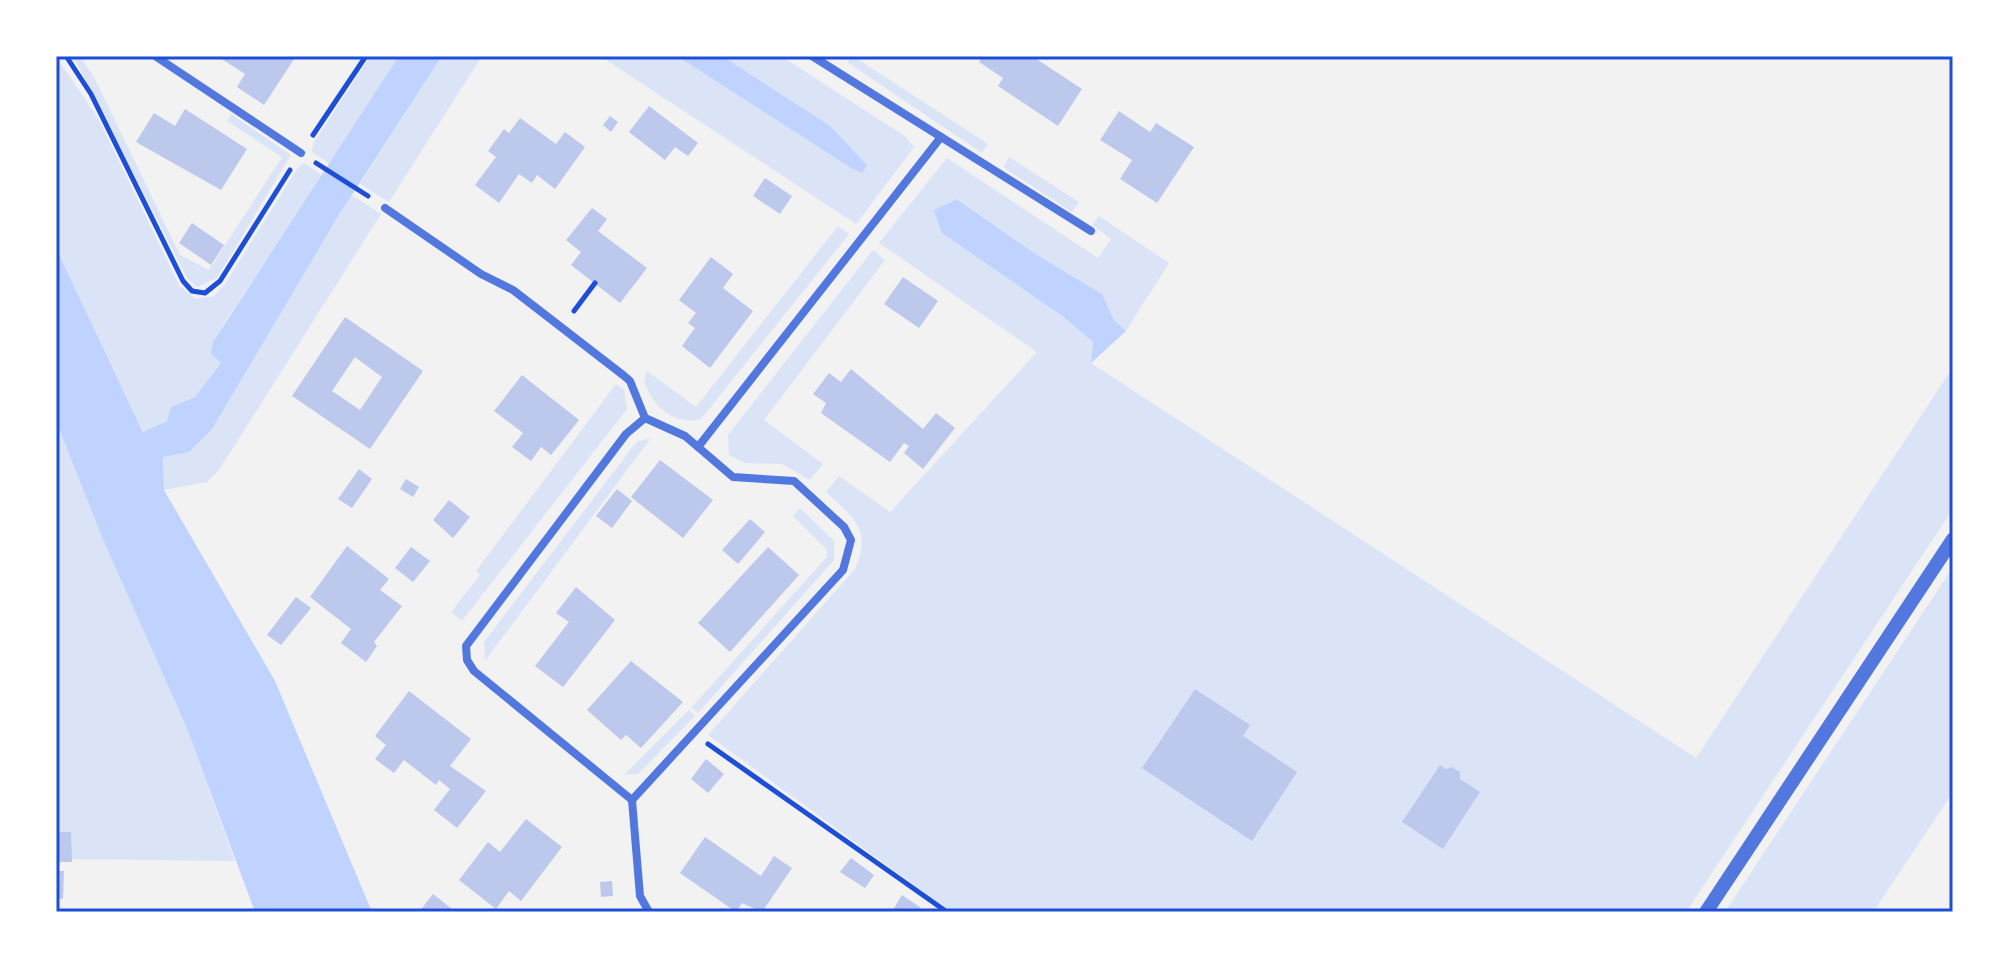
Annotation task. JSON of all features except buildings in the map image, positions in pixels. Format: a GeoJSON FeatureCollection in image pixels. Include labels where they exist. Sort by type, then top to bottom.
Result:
{"type":"FeatureCollection","features":[{"type":"Feature","properties":{"kind":"street"},"geometry":{"type":"LineString","coordinates":[[155,56],[304,155]]}},
{"type":"Feature","properties":{"kind":"street"},"geometry":{"type":"LineString","coordinates":[[812,56],[1091,231]]}},
{"type":"Feature","properties":{"kind":"street"},"geometry":{"type":"LineString","coordinates":[[698,447],[941,137]]}},
{"type":"Feature","properties":{"kind":"street"},"geometry":{"type":"LineString","coordinates":[[385,208],[481,274],[513,290],[630,381],[645,418],[685,436],[733,477],[794,481],[844,527],[851,540],[843,570],[632,800]]}},
{"type":"Feature","properties":{"kind":"street"},"geometry":{"type":"LineString","coordinates":[[645,418],[626,434],[466,646],[467,660],[474,671],[632,800],[640,896],[649,912]]}},
{"type":"Feature","properties":{"kind":"street"},"geometry":{"type":"LineString","coordinates":[[1706,912],[1953,539]]}},
{"type":"Feature","properties":{"kind":"path"},"geometry":{"type":"LineString","coordinates":[[66,56],[91,94],[153,226],[183,281],[192,291],[205,293],[220,281],[366,56]]}},
{"type":"Feature","properties":{"kind":"path"},"geometry":{"type":"LineString","coordinates":[[304,155],[385,208]]}},
{"type":"Feature","properties":{"kind":"path"},"geometry":{"type":"LineString","coordinates":[[561,327],[595,283]]}},
{"type":"Feature","properties":{"kind":"path"},"geometry":{"type":"LineString","coordinates":[[694,735],[947,912]]}},
{"type":"Feature","properties":{"kind":"shaded area"},"geometry":{"type":"Polygon","coordinates":[[[56,56],[99,120],[179,285],[196,299],[214,296],[225,284],[299,166],[304,163],[322,175],[223,325],[211,354],[221,363],[195,397],[172,407],[167,421],[144,433],[56,248],[56,56]]]}},
{"type":"Feature","properties":{"kind":"shaded area"},"geometry":{"type":"Polygon","coordinates":[[[73,56],[80,56],[95,79],[180,255],[209,270],[282,157],[227,121],[231,114],[291,155],[217,278],[197,287],[187,278],[73,56]]]}},
{"type":"Feature","properties":{"kind":"shaded area"},"geometry":{"type":"Polygon","coordinates":[[[370,56],[399,56],[330,164],[312,152],[313,144],[370,56]]]}},
{"type":"Feature","properties":{"kind":"shaded area"},"geometry":{"type":"Polygon","coordinates":[[[442,56],[482,56],[389,202],[360,184],[442,56]]]}},
{"type":"Feature","properties":{"kind":"shaded area"},"geometry":{"type":"Polygon","coordinates":[[[600,56],[677,56],[851,168],[722,56],[781,56],[906,137],[914,147],[856,224],[600,56]]]}},
{"type":"Feature","properties":{"kind":"shaded area"},"geometry":{"type":"Polygon","coordinates":[[[853,56],[988,144],[982,153],[847,62],[853,56]]]}},
{"type":"Feature","properties":{"kind":"shaded area"},"geometry":{"type":"Polygon","coordinates":[[[1009,157],[1079,202],[1072,212],[1003,167],[1009,157]]]}},
{"type":"Feature","properties":{"kind":"shaded area"},"geometry":{"type":"Polygon","coordinates":[[[947,158],[1098,258],[1111,239],[1092,225],[1099,216],[1169,263],[1126,331],[1114,320],[1102,294],[1037,255],[958,199],[934,210],[1093,342],[1091,363],[1696,758],[1953,367],[1953,509],[1686,912],[951,912],[708,735],[855,569],[862,544],[861,534],[852,517],[826,492],[839,476],[890,512],[1037,352],[879,243],[947,158]]]}},
{"type":"Feature","properties":{"kind":"shaded area"},"geometry":{"type":"Polygon","coordinates":[[[352,195],[381,214],[219,470],[207,482],[164,490],[163,456],[189,452],[352,195]]]}},
{"type":"Feature","properties":{"kind":"shaded area"},"geometry":{"type":"Polygon","coordinates":[[[838,226],[849,234],[701,419],[682,420],[665,412],[644,381],[647,371],[696,407],[838,226]]]}},
{"type":"Feature","properties":{"kind":"shaded area"},"geometry":{"type":"Polygon","coordinates":[[[873,250],[885,260],[764,420],[823,464],[810,480],[782,464],[745,463],[729,455],[728,435],[873,250]]]}},
{"type":"Feature","properties":{"kind":"shaded area"},"geometry":{"type":"Polygon","coordinates":[[[616,384],[624,390],[627,409],[462,621],[451,612],[480,575],[476,571],[616,384]]]}},
{"type":"Feature","properties":{"kind":"shaded area"},"geometry":{"type":"Polygon","coordinates":[[[56,421],[104,542],[186,726],[235,861],[56,859],[56,421]]]}},
{"type":"Feature","properties":{"kind":"shaded area"},"geometry":{"type":"Polygon","coordinates":[[[650,439],[485,661],[484,642],[631,449],[638,441],[650,439]]]}},
{"type":"Feature","properties":{"kind":"shaded area"},"geometry":{"type":"Polygon","coordinates":[[[800,508],[834,541],[834,560],[698,713],[691,708],[826,558],[827,550],[793,516],[800,508]]]}},
{"type":"Feature","properties":{"kind":"shaded area"},"geometry":{"type":"Polygon","coordinates":[[[1953,567],[1953,792],[1873,912],[1725,912],[1953,567]]]}},
{"type":"Feature","properties":{"kind":"shaded area"},"geometry":{"type":"Polygon","coordinates":[[[689,710],[695,716],[638,774],[624,775],[689,710]]]}},
{"type":"Feature","properties":{"kind":"water"},"geometry":{"type":"Polygon","coordinates":[[[399,56],[442,56],[337,218],[212,429],[189,452],[163,457],[164,490],[275,681],[372,912],[255,912],[186,726],[104,542],[56,421],[56,248],[143,432],[167,421],[171,407],[195,397],[221,363],[211,354],[213,342],[399,56]]]}},
{"type":"Feature","properties":{"kind":"water"},"geometry":{"type":"Polygon","coordinates":[[[677,56],[722,56],[830,126],[867,165],[862,173],[851,168],[677,56]]]}},
{"type":"Feature","properties":{"kind":"water"},"geometry":{"type":"Polygon","coordinates":[[[957,199],[1037,255],[1102,294],[1114,320],[1126,331],[1091,363],[1093,342],[1061,315],[942,233],[934,210],[957,199]]]}}]}
